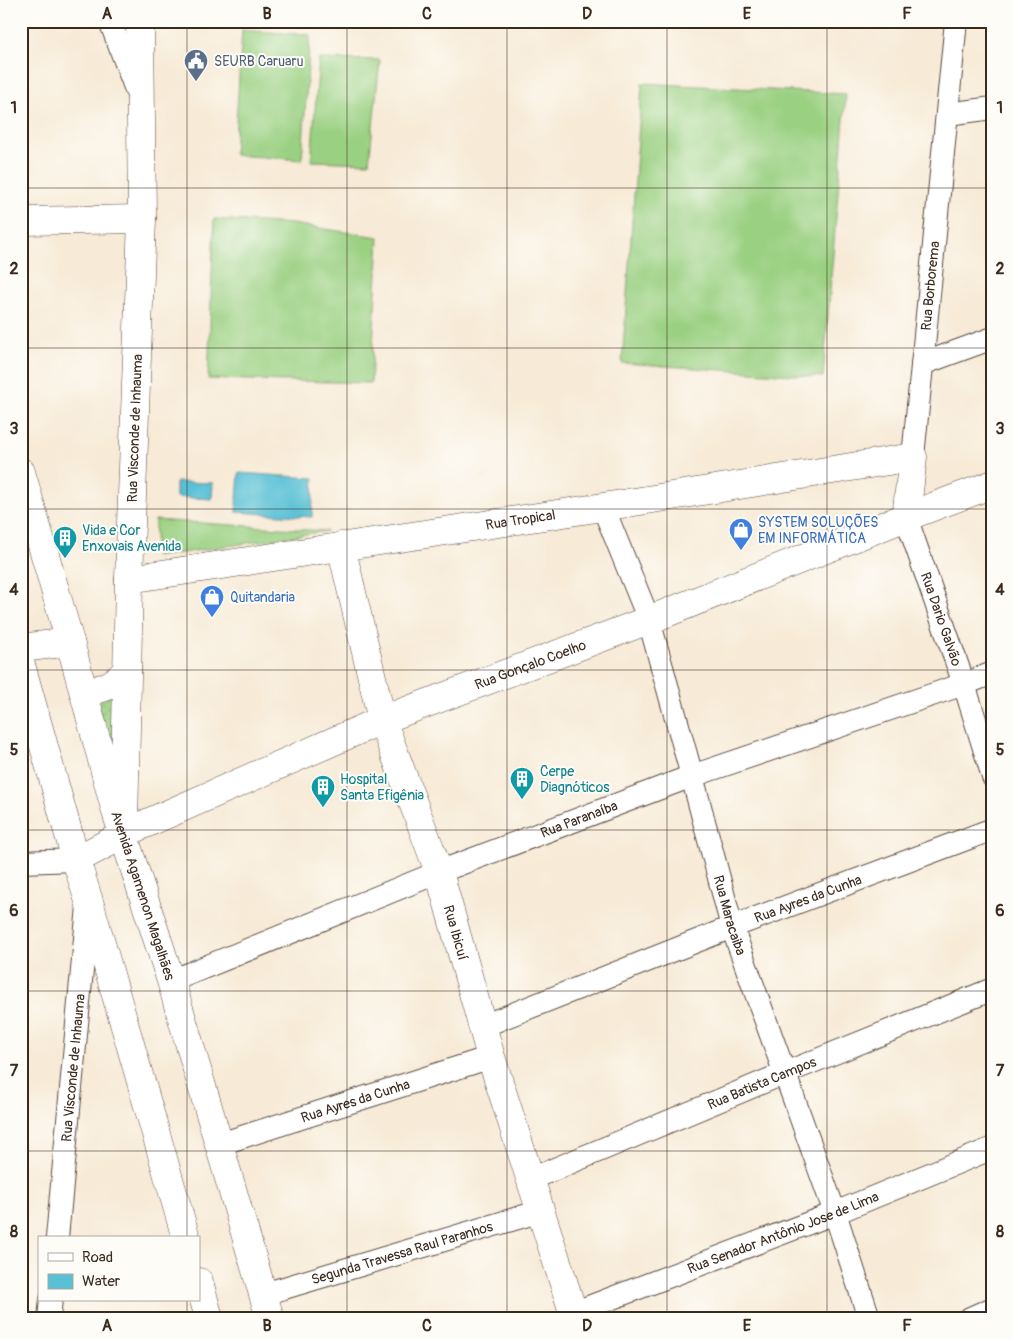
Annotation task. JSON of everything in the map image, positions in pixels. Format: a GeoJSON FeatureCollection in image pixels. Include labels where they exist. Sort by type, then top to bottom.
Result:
{"type":"FeatureCollection","features":[{"type":"Feature","properties":{"kind":"street"},"geometry":{"type":"LineString","coordinates":[[110,21],[140,102]]}},
{"type":"Feature","properties":{"kind":"street","name":"Rua Visconde de Inhauma"},"geometry":{"type":"LineString","coordinates":[[123,835],[142,219],[140,21]]}},
{"type":"Feature","properties":{"kind":"street","name":"Rua Borborema"},"geometry":{"type":"LineString","coordinates":[[913,457],[956,21]]}},
{"type":"Feature","properties":{"kind":"street"},"geometry":{"type":"LineString","coordinates":[[947,114],[993,108]]}},
{"type":"Feature","properties":{"kind":"street"},"geometry":{"type":"LineString","coordinates":[[21,221],[142,219]]}},
{"type":"Feature","properties":{"kind":"street"},"geometry":{"type":"LineString","coordinates":[[922,364],[993,338]]}},
{"type":"Feature","properties":{"kind":"street","name":"Rua Tropical"},"geometry":{"type":"LineString","coordinates":[[130,579],[603,507],[913,457]]}},
{"type":"Feature","properties":{"kind":"street","name":"Rua Dario Galvão"},"geometry":{"type":"LineString","coordinates":[[913,457],[906,517],[964,684],[993,777]]}},
{"type":"Feature","properties":{"kind":"street","name":"Avenida Agamenon Magalhães"},"geometry":{"type":"LineString","coordinates":[[21,472],[116,812],[171,981],[267,1306]]}},
{"type":"Feature","properties":{"kind":"street","name":"Rua Gonçalo Coelho"},"geometry":{"type":"LineString","coordinates":[[76,860],[138,827],[382,720],[649,620],[993,484]]}},
{"type":"Feature","properties":{"kind":"street","name":"Rua Maracaiba"},"geometry":{"type":"LineString","coordinates":[[603,507],[649,620],[732,927],[835,1213],[868,1318]]}},
{"type":"Feature","properties":{"kind":"street","name":"Rua Ibicuí"},"geometry":{"type":"LineString","coordinates":[[341,546],[382,720],[439,872],[491,1057],[574,1315]]}},
{"type":"Feature","properties":{"kind":"street"},"geometry":{"type":"LineString","coordinates":[[21,648],[70,642]]}},
{"type":"Feature","properties":{"kind":"street"},"geometry":{"type":"LineString","coordinates":[[21,665],[185,1236]]}},
{"type":"Feature","properties":{"kind":"street"},"geometry":{"type":"LineString","coordinates":[[84,692],[101,689],[110,685],[127,670]]}},
{"type":"Feature","properties":{"kind":"street","name":"Rua Paranaíba"},"geometry":{"type":"LineString","coordinates":[[171,981],[439,872],[692,776],[993,673]]}},
{"type":"Feature","properties":{"kind":"street","name":"Rua Ayres da Cunha"},"geometry":{"type":"LineString","coordinates":[[483,1026],[732,927],[993,829]]}},
{"type":"Feature","properties":{"kind":"street"},"geometry":{"type":"LineString","coordinates":[[21,862],[76,860]]}},
{"type":"Feature","properties":{"kind":"street","name":"Rua Visconde de Inhauma"},"geometry":{"type":"LineString","coordinates":[[57,1236],[88,898]]}},
{"type":"Feature","properties":{"kind":"street","name":"Rua Batista Campos"},"geometry":{"type":"LineString","coordinates":[[531,1178],[993,989]]}},
{"type":"Feature","properties":{"kind":"street","name":"Rua Ayres da Cunha"},"geometry":{"type":"LineString","coordinates":[[220,1144],[491,1057]]}},
{"type":"Feature","properties":{"kind":"street","name":"Rua Senador Antônio Jose de Lima"},"geometry":{"type":"LineString","coordinates":[[574,1315],[835,1213],[993,1148]]}},
{"type":"Feature","properties":{"kind":"street","name":"Segunda Travessa Raul Paranhos"},"geometry":{"type":"LineString","coordinates":[[267,1306],[540,1211]]}},
{"type":"Feature","properties":{"kind":"street"},"geometry":{"type":"LineString","coordinates":[[200,1286],[209,1318]]}},
{"type":"Feature","properties":{"kind":"street"},"geometry":{"type":"LineString","coordinates":[[49,1318],[51,1302]]}},
{"type":"Feature","properties":{"kind":"street"},"geometry":{"type":"LineString","coordinates":[[970,1318],[993,1308]]}},
{"type":"Feature","properties":{"kind":"green space"},"geometry":{"type":"Polygon","coordinates":[[[242,30],[310,35],[302,160],[234,155],[242,30]]]}},
{"type":"Feature","properties":{"kind":"green space"},"geometry":{"type":"Polygon","coordinates":[[[319,59],[380,60],[369,163],[311,161],[319,59]]]}},
{"type":"Feature","properties":{"kind":"green space"},"geometry":{"type":"Polygon","coordinates":[[[642,83],[846,94],[823,377],[622,363],[642,83]]]}},
{"type":"Feature","properties":{"kind":"green space"},"geometry":{"type":"Polygon","coordinates":[[[214,219],[292,224],[379,237],[371,383],[208,379],[214,219]]]}},
{"type":"Feature","properties":{"kind":"green space"},"geometry":{"type":"Polygon","coordinates":[[[155,520],[327,531],[155,557],[155,520]]]}},
{"type":"Feature","properties":{"kind":"green space"},"geometry":{"type":"Polygon","coordinates":[[[115,694],[117,778],[95,697],[115,694]]]}},
{"type":"Feature","properties":{"kind":"water"},"geometry":{"type":"Polygon","coordinates":[[[239,473],[314,478],[312,517],[236,512],[239,473]]]}},
{"type":"Feature","properties":{"kind":"water"},"geometry":{"type":"Polygon","coordinates":[[[176,482],[213,483],[212,499],[176,497],[176,482]]]}},
{"type":"Feature","properties":{"kind":"place","name":"SEURB Caruaru"},"geometry":{"type":"Point","coordinates":[196,82]}},
{"type":"Feature","properties":{"kind":"place","name":"SYSTEM SOLUÇÕES EM INFORMÁTICA"},"geometry":{"type":"Point","coordinates":[741,551]}},
{"type":"Feature","properties":{"kind":"place","name":"Vida e Cor Enxovais Avenida"},"geometry":{"type":"Point","coordinates":[65,559]}},
{"type":"Feature","properties":{"kind":"place","name":"Quitandaria"},"geometry":{"type":"Point","coordinates":[212,618]}},
{"type":"Feature","properties":{"kind":"place","name":"Cerpe Diagnóticos"},"geometry":{"type":"Point","coordinates":[522,800]}},
{"type":"Feature","properties":{"kind":"place","name":"Hospital Santa Efigênia"},"geometry":{"type":"Point","coordinates":[323,808]}}]}
